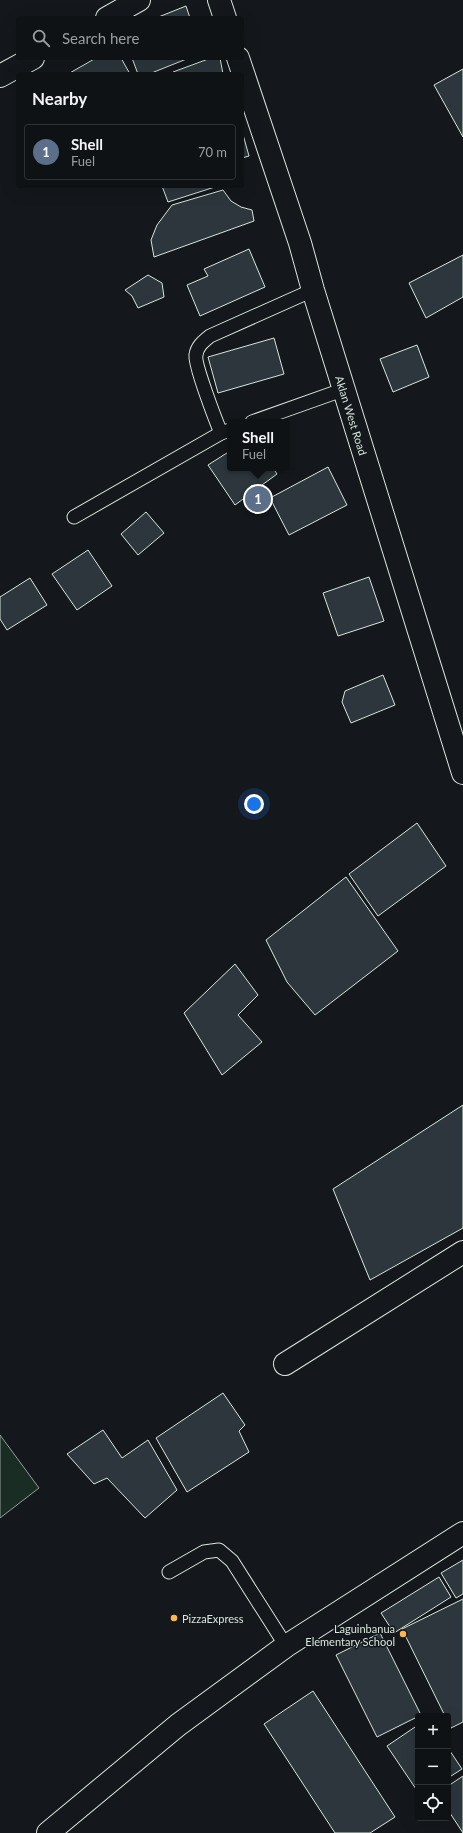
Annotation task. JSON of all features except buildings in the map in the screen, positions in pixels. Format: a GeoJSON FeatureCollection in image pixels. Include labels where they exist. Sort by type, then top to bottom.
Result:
{"type":"FeatureCollection","features":[{"type":"Feature","properties":{"kind":"street"},"geometry":{"type":"LineString","coordinates":[[111,16],[139,0]]}},
{"type":"Feature","properties":{"kind":"street"},"geometry":{"type":"LineString","coordinates":[[219,0],[224,16]]}},
{"type":"Feature","properties":{"kind":"street"},"geometry":{"type":"LineString","coordinates":[[0,76],[29,60]]}},
{"type":"Feature","properties":{"kind":"street","name":"Aklan West Road"},"geometry":{"type":"LineString","coordinates":[[239,60],[243,72]]}},
{"type":"Feature","properties":{"kind":"street","name":"Aklan West Road"},"geometry":{"type":"LineString","coordinates":[[244,76],[300,243],[313,290],[463,773]]}},
{"type":"Feature","properties":{"kind":"street"},"geometry":{"type":"LineString","coordinates":[[285,1364],[463,1252]]}},
{"type":"Feature","properties":{"kind":"street"},"geometry":{"type":"LineString","coordinates":[[48,1833],[178,1725],[286,1646],[463,1533]]}},
{"type":"Feature","properties":{"kind":"lane"},"geometry":{"type":"LineString","coordinates":[[74,517],[226,431],[211,408],[195,357],[199,347],[210,336],[313,290]]}},
{"type":"Feature","properties":{"kind":"lane"},"geometry":{"type":"LineString","coordinates":[[260,419],[344,389]]}},
{"type":"Feature","properties":{"kind":"lane"},"geometry":{"type":"LineString","coordinates":[[169,1572],[204,1552],[219,1550],[232,1561],[286,1646]]}},
{"type":"Feature","properties":{"kind":"green space"},"geometry":{"type":"Polygon","coordinates":[[[0,1435],[39,1488],[0,1518],[0,1435]]]}},
{"type":"Feature","properties":{"kind":"place","name":"Shell"},"geometry":{"type":"Point","coordinates":[258,499]}},
{"type":"Feature","properties":{"kind":"place","name":"PizzaExpress"},"geometry":{"type":"Point","coordinates":[174,1618]}},
{"type":"Feature","properties":{"kind":"place","name":"Laguinbanua Elementary School"},"geometry":{"type":"Point","coordinates":[403,1634]}}]}
